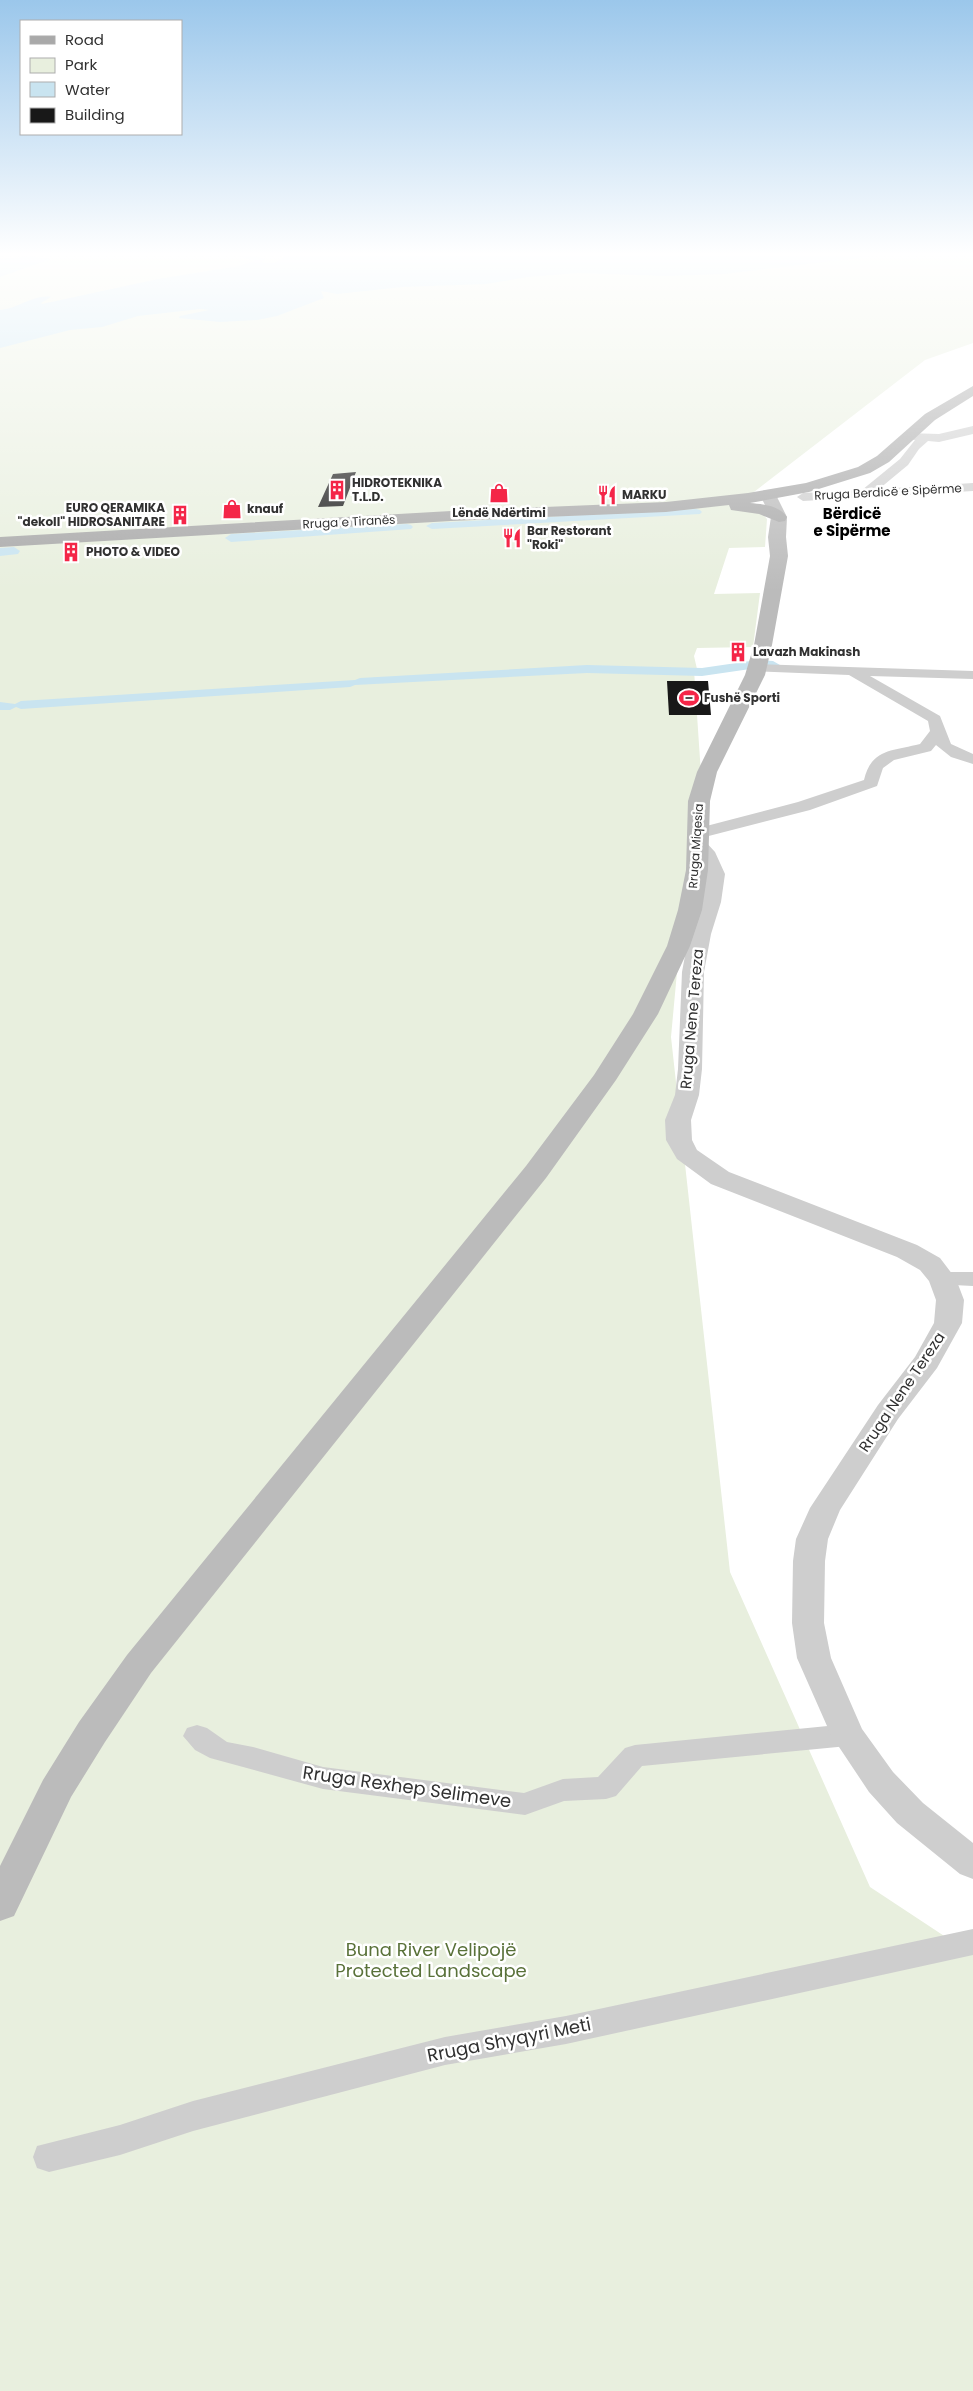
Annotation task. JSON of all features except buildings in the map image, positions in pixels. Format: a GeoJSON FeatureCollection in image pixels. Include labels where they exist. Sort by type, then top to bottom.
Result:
{"type":"FeatureCollection","features":[{"type":"Feature","properties":{"kind":"main road"},"geometry":{"type":"LineString","coordinates":[[698,504],[772,494],[828,482],[869,467],[917,437],[930,417],[973,390]]}},
{"type":"Feature","properties":{"kind":"main road"},"geometry":{"type":"LineString","coordinates":[[698,504],[756,508],[784,516],[803,497],[828,482]]}},
{"type":"Feature","properties":{"kind":"main road","name":"Rruga Miqesia"},"geometry":{"type":"LineString","coordinates":[[0,1904],[56,1790],[92,1732],[139,1664],[536,1172],[596,1090],[625,1046],[663,979],[674,955],[694,893],[699,800],[707,772],[738,714],[758,664],[779,556],[777,537],[784,516],[772,494]]}},
{"type":"Feature","properties":{"kind":"main road","name":"Rruga e Tiranës"},"geometry":{"type":"LineString","coordinates":[[0,542],[698,504]]}},
{"type":"Feature","properties":{"kind":"street"},"geometry":{"type":"LineString","coordinates":[[865,494],[904,462],[914,447],[917,437],[946,438],[973,430]]}},
{"type":"Feature","properties":{"kind":"street","name":"Rruga Berdicë e Sipërme"},"geometry":{"type":"LineString","coordinates":[[803,497],[973,487]]}},
{"type":"Feature","properties":{"kind":"street"},"geometry":{"type":"LineString","coordinates":[[758,664],[850,672],[973,674]]}},
{"type":"Feature","properties":{"kind":"street"},"geometry":{"type":"LineString","coordinates":[[850,672],[935,719],[937,732],[943,745],[956,755],[973,759]]}},
{"type":"Feature","properties":{"kind":"street"},"geometry":{"type":"LineString","coordinates":[[697,839],[871,783],[875,766],[889,756],[925,748],[937,732]]}},
{"type":"Feature","properties":{"kind":"street","name":"Rruga Nene Tereza"},"geometry":{"type":"LineString","coordinates":[[697,839],[708,856],[714,874],[710,902],[700,934],[693,972],[690,1069],[687,1095],[678,1120],[679,1140],[686,1154],[720,1178],[908,1251],[930,1264],[942,1279],[950,1300],[948,1323],[927,1361],[888,1412],[825,1508],[812,1539],[809,1560],[808,1623],[814,1658],[848,1735],[881,1782],[910,1813],[973,1864]]}},
{"type":"Feature","properties":{"kind":"street"},"geometry":{"type":"LineString","coordinates":[[942,1279],[973,1279]]}},
{"type":"Feature","properties":{"kind":"street","name":"Rruga Rexhep Selimeve"},"geometry":{"type":"LineString","coordinates":[[197,1736],[207,1746],[226,1754],[262,1759],[292,1771],[323,1778],[525,1804],[563,1790],[606,1788],[619,1771],[636,1756],[848,1735]]}},
{"type":"Feature","properties":{"kind":"street","name":"Rruga Shyqyri Meti"},"geometry":{"type":"LineString","coordinates":[[50,2157],[120,2140],[193,2116],[445,2051],[566,2030],[973,1942]]}},
{"type":"Feature","properties":{"kind":"green space","name":"Buna River Velipojë Protected Landscape"},"geometry":{"type":"Polygon","coordinates":[[[0,368],[915,368],[741,502],[762,513],[767,519],[765,547],[729,548],[714,594],[760,593],[753,647],[697,648],[694,656],[697,669],[694,670],[702,789],[685,886],[671,1037],[730,1572],[870,1887],[973,1955],[973,2391],[0,2391],[0,368]]]}},
{"type":"Feature","properties":{"kind":"waterway"},"geometry":{"type":"LineString","coordinates":[[685,492],[686,498]]}},
{"type":"Feature","properties":{"kind":"waterway"},"geometry":{"type":"LineString","coordinates":[[432,526],[696,512]]}},
{"type":"Feature","properties":{"kind":"waterway"},"geometry":{"type":"LineString","coordinates":[[231,538],[407,527]]}},
{"type":"Feature","properties":{"kind":"waterway"},"geometry":{"type":"LineString","coordinates":[[0,552],[14,551]]}},
{"type":"Feature","properties":{"kind":"waterway"},"geometry":{"type":"LineString","coordinates":[[360,682],[587,669],[702,672],[757,664],[773,665]]}},
{"type":"Feature","properties":{"kind":"waterway"},"geometry":{"type":"LineString","coordinates":[[21,705],[350,683]]}},
{"type":"Feature","properties":{"kind":"waterway"},"geometry":{"type":"LineString","coordinates":[[0,706],[10,706]]}},
{"type":"Feature","properties":{"kind":"place","name":"HIDROTEKNIKA T.L.D."},"geometry":{"type":"Point","coordinates":[337,490]}},
{"type":"Feature","properties":{"kind":"place","name":"Lëndë Ndërtimi"},"geometry":{"type":"Point","coordinates":[499,493]}},
{"type":"Feature","properties":{"kind":"place","name":"MARKU"},"geometry":{"type":"Point","coordinates":[607,495]}},
{"type":"Feature","properties":{"kind":"place","name":"knauf"},"geometry":{"type":"Point","coordinates":[232,509]}},
{"type":"Feature","properties":{"kind":"place","name":"EURO QERAMIKA \"dekoll\" HIDROSANITARE"},"geometry":{"type":"Point","coordinates":[180,515]}},
{"type":"Feature","properties":{"kind":"place","name":"Bar Restorant \"Roki\""},"geometry":{"type":"Point","coordinates":[512,538]}},
{"type":"Feature","properties":{"kind":"place","name":"PHOTO & VIDEO"},"geometry":{"type":"Point","coordinates":[71,552]}},
{"type":"Feature","properties":{"kind":"place","name":"Lavazh Makinash"},"geometry":{"type":"Point","coordinates":[738,652]}},
{"type":"Feature","properties":{"kind":"place","name":"Fushë Sporti"},"geometry":{"type":"Point","coordinates":[689,698]}},
{"type":"Feature","properties":{"kind":"district","name":"Bërdicë e Sipërme"},"geometry":{"type":"Point","coordinates":[852,522]}}]}
